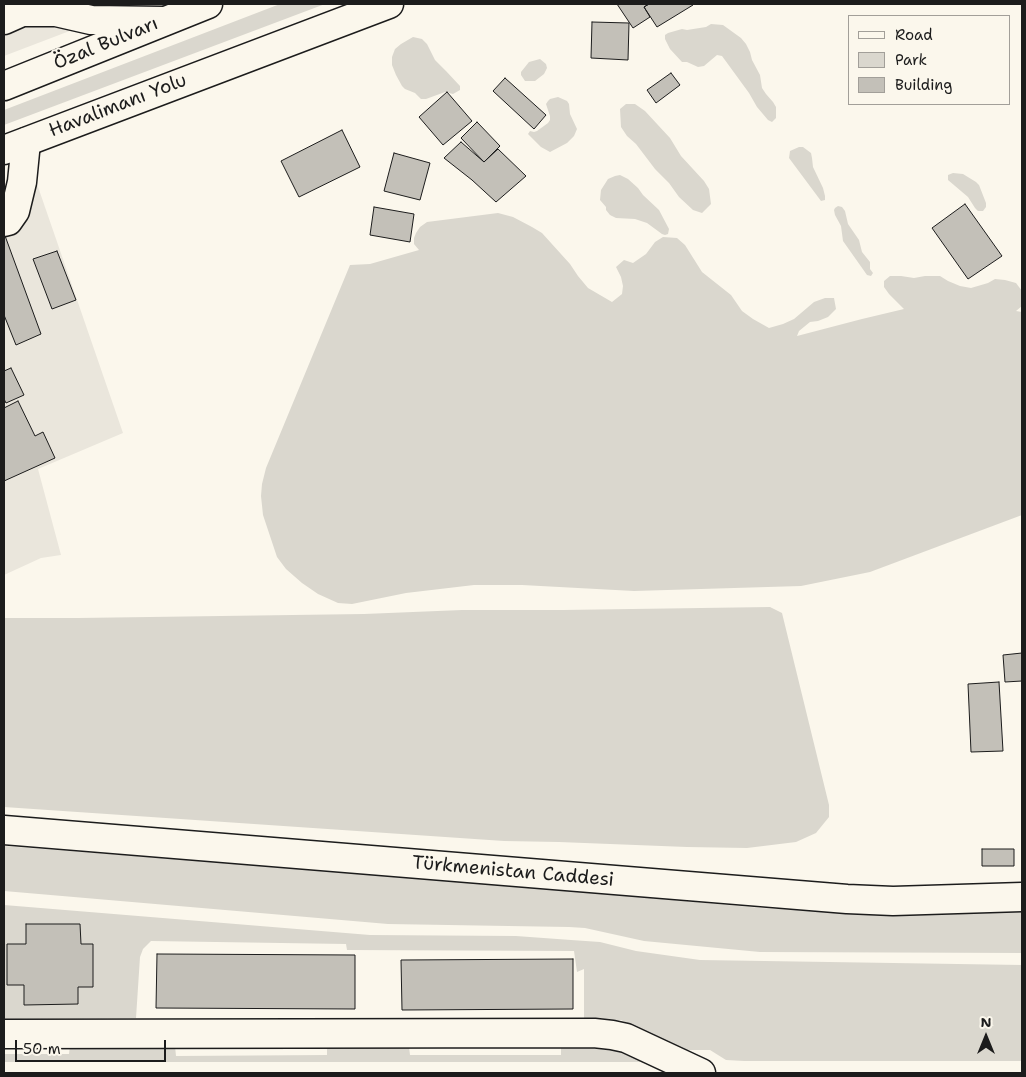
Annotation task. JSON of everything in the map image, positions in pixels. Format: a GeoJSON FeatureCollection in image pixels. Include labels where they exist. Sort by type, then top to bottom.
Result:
{"type":"FeatureCollection","features":[{"type":"Feature","properties":{"kind":"main road","name":"Özal Bulvarı"},"geometry":{"type":"LineString","coordinates":[[4,86],[208,4]]}},
{"type":"Feature","properties":{"kind":"main road","name":"Havalimanı Yolu"},"geometry":{"type":"LineString","coordinates":[[15,146],[389,4]]}},
{"type":"Feature","properties":{"kind":"main road"},"geometry":{"type":"LineString","coordinates":[[15,12],[56,12],[91,20],[164,21]]}},
{"type":"Feature","properties":{"kind":"main road"},"geometry":{"type":"LineString","coordinates":[[4,222],[15,212],[22,182],[15,146]]}},
{"type":"Feature","properties":{"kind":"main road","name":"Türkmenistan Caddesi"},"geometry":{"type":"LineString","coordinates":[[4,830],[847,899],[893,901],[1022,897]]}},
{"type":"Feature","properties":{"kind":"main road"},"geometry":{"type":"LineString","coordinates":[[4,1034],[594,1032],[626,1038],[701,1073]]}},
{"type":"Feature","properties":{"kind":"shaded area"},"geometry":{"type":"Polygon","coordinates":[[[4,4],[122,4],[122,11],[4,56],[4,4]]]}},
{"type":"Feature","properties":{"kind":"shaded area"},"geometry":{"type":"Polygon","coordinates":[[[36,181],[123,433],[38,469],[61,555],[41,558],[4,575],[4,193],[36,181]]]}},
{"type":"Feature","properties":{"kind":"green space"},"geometry":{"type":"Polygon","coordinates":[[[280,4],[325,4],[4,125],[4,110],[280,4]]]}},
{"type":"Feature","properties":{"kind":"green space"},"geometry":{"type":"Polygon","coordinates":[[[711,24],[723,25],[746,44],[760,75],[762,88],[776,107],[776,118],[772,122],[757,107],[722,56],[717,55],[704,66],[698,67],[682,62],[670,49],[665,39],[665,35],[668,33],[682,29],[706,27],[711,24]]]}},
{"type":"Feature","properties":{"kind":"green space"},"geometry":{"type":"Polygon","coordinates":[[[413,37],[422,39],[427,44],[435,60],[460,86],[460,90],[453,94],[445,92],[421,99],[415,93],[402,86],[392,65],[392,57],[395,49],[413,37]]]}},
{"type":"Feature","properties":{"kind":"green space"},"geometry":{"type":"Polygon","coordinates":[[[540,59],[546,64],[547,68],[544,74],[535,81],[525,81],[521,72],[529,62],[540,59]]]}},
{"type":"Feature","properties":{"kind":"green space"},"geometry":{"type":"Polygon","coordinates":[[[558,97],[569,104],[570,114],[577,129],[574,136],[567,143],[550,152],[541,147],[528,134],[530,131],[537,131],[548,123],[550,116],[546,104],[550,99],[558,97]]]}},
{"type":"Feature","properties":{"kind":"green space"},"geometry":{"type":"Polygon","coordinates":[[[626,104],[635,104],[645,111],[670,138],[681,156],[704,181],[709,189],[711,204],[702,213],[693,210],[679,197],[636,144],[627,136],[621,127],[620,109],[626,104]]]}},
{"type":"Feature","properties":{"kind":"green space"},"geometry":{"type":"Polygon","coordinates":[[[803,147],[811,153],[813,167],[823,188],[825,200],[821,201],[789,158],[790,151],[803,147]]]}},
{"type":"Feature","properties":{"kind":"green space"},"geometry":{"type":"Polygon","coordinates":[[[953,173],[963,174],[979,185],[986,203],[983,211],[978,211],[968,197],[948,180],[948,175],[953,173]]]}},
{"type":"Feature","properties":{"kind":"green space"},"geometry":{"type":"Polygon","coordinates":[[[620,175],[628,179],[659,210],[669,229],[668,234],[662,234],[647,223],[635,219],[616,218],[610,215],[600,200],[601,190],[608,179],[620,175]]]}},
{"type":"Feature","properties":{"kind":"green space"},"geometry":{"type":"Polygon","coordinates":[[[838,206],[842,207],[845,211],[848,224],[859,240],[862,252],[870,262],[870,269],[873,273],[871,276],[867,275],[843,241],[841,226],[834,210],[838,206]]]}},
{"type":"Feature","properties":{"kind":"green space"},"geometry":{"type":"Polygon","coordinates":[[[498,213],[513,217],[542,233],[570,264],[588,288],[612,302],[622,294],[623,286],[616,267],[624,260],[633,263],[646,254],[655,242],[663,237],[677,238],[685,245],[702,272],[731,295],[742,311],[769,328],[794,319],[814,302],[825,298],[834,298],[836,309],[828,317],[810,322],[799,331],[797,336],[904,309],[884,287],[884,281],[890,276],[914,278],[940,276],[960,286],[971,288],[995,279],[1016,283],[1022,291],[1022,306],[1016,311],[1022,312],[1022,515],[870,572],[801,586],[634,591],[522,585],[474,585],[406,593],[352,604],[338,603],[318,594],[286,569],[277,557],[263,515],[262,484],[266,468],[350,265],[370,264],[419,250],[414,244],[414,238],[420,227],[427,222],[498,213]]]}},
{"type":"Feature","properties":{"kind":"green space"},"geometry":{"type":"Polygon","coordinates":[[[770,607],[782,613],[829,805],[829,817],[816,833],[796,842],[747,848],[504,841],[4,807],[4,618],[770,607]]]}},
{"type":"Feature","properties":{"kind":"green space"},"geometry":{"type":"Polygon","coordinates":[[[4,846],[463,881],[761,908],[889,915],[1022,912],[1022,953],[760,952],[644,941],[585,928],[388,924],[4,891],[4,846]]]}},
{"type":"Feature","properties":{"kind":"green space"},"geometry":{"type":"Polygon","coordinates":[[[4,905],[370,935],[516,936],[600,942],[636,951],[700,960],[1022,965],[1022,1061],[726,1060],[710,1050],[687,1050],[677,1047],[621,1020],[584,1020],[584,969],[577,972],[574,951],[347,950],[346,944],[151,941],[143,949],[140,957],[136,1018],[4,1019],[4,905]]]}},
{"type":"Feature","properties":{"kind":"green space"},"geometry":{"type":"Polygon","coordinates":[[[70,1045],[175,1046],[176,1056],[327,1055],[327,1046],[409,1047],[410,1055],[561,1055],[561,1046],[608,1045],[649,1062],[4,1062],[4,1054],[69,1054],[70,1045]]]}},
{"type":"Feature","properties":{"kind":"building"},"geometry":{"type":"Polygon","coordinates":[[[617,4],[649,4],[644,7],[650,17],[633,28],[617,4]]]}},
{"type":"Feature","properties":{"kind":"building"},"geometry":{"type":"Polygon","coordinates":[[[649,4],[693,5],[657,27],[644,7],[649,4]]]}},
{"type":"Feature","properties":{"kind":"building"},"geometry":{"type":"Polygon","coordinates":[[[592,22],[629,23],[628,60],[591,58],[592,22]]]}},
{"type":"Feature","properties":{"kind":"building"},"geometry":{"type":"Polygon","coordinates":[[[671,73],[680,85],[656,103],[647,90],[671,73]]]}},
{"type":"Feature","properties":{"kind":"building"},"geometry":{"type":"Polygon","coordinates":[[[505,78],[546,115],[534,129],[493,91],[505,78]]]}},
{"type":"Feature","properties":{"kind":"building"},"geometry":{"type":"Polygon","coordinates":[[[447,92],[472,121],[443,145],[419,117],[447,92]]]}},
{"type":"Feature","properties":{"kind":"building"},"geometry":{"type":"Polygon","coordinates":[[[477,122],[500,146],[484,162],[461,138],[477,122]]]}},
{"type":"Feature","properties":{"kind":"building"},"geometry":{"type":"Polygon","coordinates":[[[342,130],[360,167],[299,197],[281,161],[342,130]]]}},
{"type":"Feature","properties":{"kind":"building"},"geometry":{"type":"Polygon","coordinates":[[[461,142],[484,162],[498,149],[526,176],[496,202],[444,158],[461,142]]]}},
{"type":"Feature","properties":{"kind":"building"},"geometry":{"type":"Polygon","coordinates":[[[394,153],[430,163],[420,200],[384,191],[394,153]]]}},
{"type":"Feature","properties":{"kind":"building"},"geometry":{"type":"Polygon","coordinates":[[[965,204],[1002,256],[968,279],[932,228],[965,204]]]}},
{"type":"Feature","properties":{"kind":"building"},"geometry":{"type":"Polygon","coordinates":[[[374,207],[414,214],[410,242],[370,235],[374,207]]]}},
{"type":"Feature","properties":{"kind":"building"},"geometry":{"type":"Polygon","coordinates":[[[4,233],[41,334],[16,345],[4,315],[4,233]]]}},
{"type":"Feature","properties":{"kind":"building"},"geometry":{"type":"Polygon","coordinates":[[[57,251],[76,300],[52,309],[33,259],[57,251]]]}},
{"type":"Feature","properties":{"kind":"building"},"geometry":{"type":"Polygon","coordinates":[[[11,368],[24,395],[6,403],[4,399],[4,371],[11,368]]]}},
{"type":"Feature","properties":{"kind":"building"},"geometry":{"type":"Polygon","coordinates":[[[18,401],[35,436],[43,432],[55,458],[4,481],[4,408],[18,401]]]}},
{"type":"Feature","properties":{"kind":"building"},"geometry":{"type":"Polygon","coordinates":[[[1022,653],[1022,681],[1005,682],[1003,655],[1022,653]]]}},
{"type":"Feature","properties":{"kind":"building"},"geometry":{"type":"Polygon","coordinates":[[[999,682],[1003,751],[971,752],[968,684],[999,682]]]}},
{"type":"Feature","properties":{"kind":"building"},"geometry":{"type":"Polygon","coordinates":[[[982,849],[1014,849],[1014,866],[982,866],[982,849]]]}},
{"type":"Feature","properties":{"kind":"building"},"geometry":{"type":"Polygon","coordinates":[[[26,924],[80,924],[81,944],[93,944],[93,987],[78,987],[78,1004],[24,1005],[24,985],[7,985],[7,944],[26,944],[26,924]]]}},
{"type":"Feature","properties":{"kind":"building"},"geometry":{"type":"Polygon","coordinates":[[[157,954],[355,955],[355,1009],[156,1008],[157,954]]]}},
{"type":"Feature","properties":{"kind":"building"},"geometry":{"type":"Polygon","coordinates":[[[573,959],[573,1009],[402,1010],[401,960],[573,959]]]}}]}
